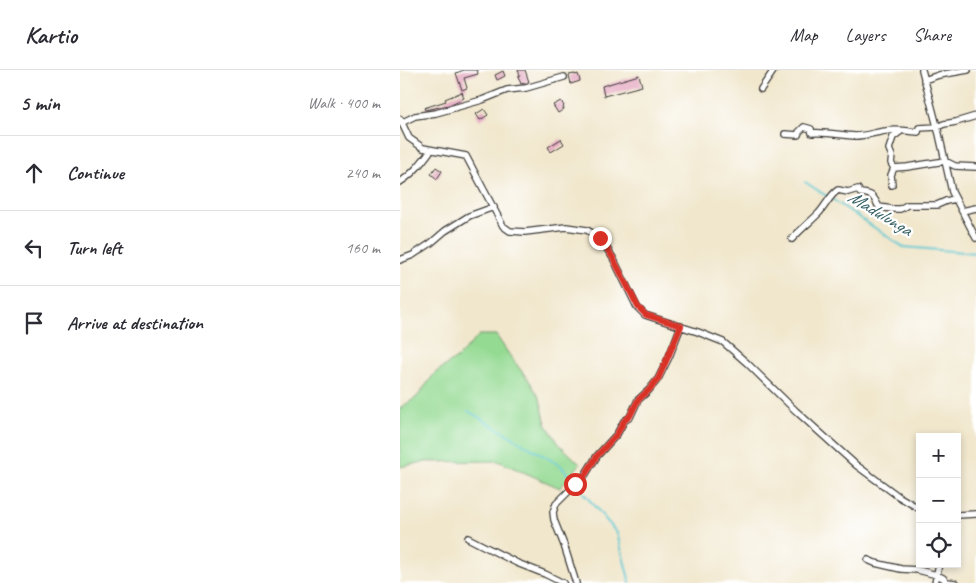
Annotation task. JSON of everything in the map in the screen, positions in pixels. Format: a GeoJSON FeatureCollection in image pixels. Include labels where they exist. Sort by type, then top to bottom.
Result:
{"type":"FeatureCollection","features":[{"type":"Feature","properties":{"kind":"street"},"geometry":{"type":"LineString","coordinates":[[761,89],[774,70]]}},
{"type":"Feature","properties":{"kind":"street"},"geometry":{"type":"LineString","coordinates":[[922,70],[952,192],[976,238]]}},
{"type":"Feature","properties":{"kind":"street"},"geometry":{"type":"LineString","coordinates":[[924,80],[968,70]]}},
{"type":"Feature","properties":{"kind":"street"},"geometry":{"type":"LineString","coordinates":[[564,77],[526,88],[507,90],[482,100],[401,121],[409,138],[422,148],[466,156],[503,226],[510,231],[525,232],[566,227],[587,230],[600,238],[613,258],[638,307],[646,315],[723,342],[748,363],[796,411],[856,465],[916,507]]}},
{"type":"Feature","properties":{"kind":"street"},"geometry":{"type":"LineString","coordinates":[[785,134],[798,135],[804,127],[811,129],[812,133],[822,132],[855,136],[886,131],[918,132],[919,128],[937,127],[976,116]]}},
{"type":"Feature","properties":{"kind":"street"},"geometry":{"type":"LineString","coordinates":[[894,168],[891,163],[892,156],[889,149],[893,137],[901,131]]}},
{"type":"Feature","properties":{"kind":"street"},"geometry":{"type":"LineString","coordinates":[[400,182],[415,170],[431,150]]}},
{"type":"Feature","properties":{"kind":"street"},"geometry":{"type":"LineString","coordinates":[[894,168],[945,161],[956,166],[976,167]]}},
{"type":"Feature","properties":{"kind":"street"},"geometry":{"type":"LineString","coordinates":[[892,185],[890,175],[894,168]]}},
{"type":"Feature","properties":{"kind":"street"},"geometry":{"type":"LineString","coordinates":[[792,239],[798,231],[819,213],[833,193],[838,190],[848,192],[858,189],[860,193],[869,193],[874,197],[879,207],[892,209],[900,209],[907,205],[937,205],[956,199]]}},
{"type":"Feature","properties":{"kind":"street"},"geometry":{"type":"LineString","coordinates":[[400,260],[413,255],[469,216],[494,207]]}},
{"type":"Feature","properties":{"kind":"street"},"geometry":{"type":"LineString","coordinates":[[962,211],[976,208]]}},
{"type":"Feature","properties":{"kind":"street"},"geometry":{"type":"LineString","coordinates":[[576,583],[554,520],[553,512],[556,504],[585,475],[597,456],[630,416],[638,400],[658,379],[681,326]]}},
{"type":"Feature","properties":{"kind":"street"},"geometry":{"type":"LineString","coordinates":[[961,515],[976,514]]}},
{"type":"Feature","properties":{"kind":"street"},"geometry":{"type":"LineString","coordinates":[[468,538],[563,583]]}},
{"type":"Feature","properties":{"kind":"street"},"geometry":{"type":"LineString","coordinates":[[868,560],[874,564],[918,570],[937,575],[947,582],[956,583]]}},
{"type":"Feature","properties":{"kind":"street"},"geometry":{"type":"LineString","coordinates":[[935,583],[938,568]]}},
{"type":"Feature","properties":{"kind":"green space"},"geometry":{"type":"Polygon","coordinates":[[[479,335],[496,335],[540,399],[546,424],[559,444],[580,464],[560,488],[498,461],[423,462],[400,467],[400,408],[417,397],[435,373],[458,357],[479,335]]]}},
{"type":"Feature","properties":{"kind":"building"},"geometry":{"type":"Polygon","coordinates":[[[464,70],[477,70],[478,74],[464,78],[467,88],[462,90],[456,73],[464,70]]]}},
{"type":"Feature","properties":{"kind":"building"},"geometry":{"type":"Polygon","coordinates":[[[518,70],[525,70],[529,82],[521,84],[518,70]]]}},
{"type":"Feature","properties":{"kind":"building"},"geometry":{"type":"Polygon","coordinates":[[[503,71],[505,76],[497,80],[495,75],[503,71]]]}},
{"type":"Feature","properties":{"kind":"building"},"geometry":{"type":"Polygon","coordinates":[[[578,74],[580,81],[571,84],[569,75],[578,74]]]}},
{"type":"Feature","properties":{"kind":"building"},"geometry":{"type":"Polygon","coordinates":[[[639,75],[642,86],[604,96],[602,86],[639,75]]]}},
{"type":"Feature","properties":{"kind":"building"},"geometry":{"type":"Polygon","coordinates":[[[462,92],[464,98],[449,105],[425,110],[424,108],[446,101],[445,99],[462,92]]]}},
{"type":"Feature","properties":{"kind":"building"},"geometry":{"type":"Polygon","coordinates":[[[561,101],[564,109],[558,113],[553,105],[561,101]]]}},
{"type":"Feature","properties":{"kind":"building"},"geometry":{"type":"Polygon","coordinates":[[[484,109],[488,115],[480,120],[476,114],[484,109]]]}},
{"type":"Feature","properties":{"kind":"building"},"geometry":{"type":"Polygon","coordinates":[[[561,139],[564,144],[551,152],[548,147],[561,139]]]}},
{"type":"Feature","properties":{"kind":"building"},"geometry":{"type":"Polygon","coordinates":[[[436,167],[442,171],[437,179],[431,174],[436,167]]]}},
{"type":"Feature","properties":{"kind":"waterway","name":"Madulunga"},"geometry":{"type":"LineString","coordinates":[[805,182],[828,197]]}},
{"type":"Feature","properties":{"kind":"waterway","name":"Madulunga"},"geometry":{"type":"LineString","coordinates":[[832,199],[903,247],[976,253]]}},
{"type":"Feature","properties":{"kind":"waterway"},"geometry":{"type":"LineString","coordinates":[[468,411],[561,466],[617,533],[630,583]]}},
{"type":"Feature","properties":{"kind":"route"},"geometry":{"type":"LineString","coordinates":[[575,484],[585,475],[597,456],[617,434],[624,421],[630,416],[638,400],[658,379],[681,326],[646,315],[638,307],[613,258],[600,238]]}}]}
